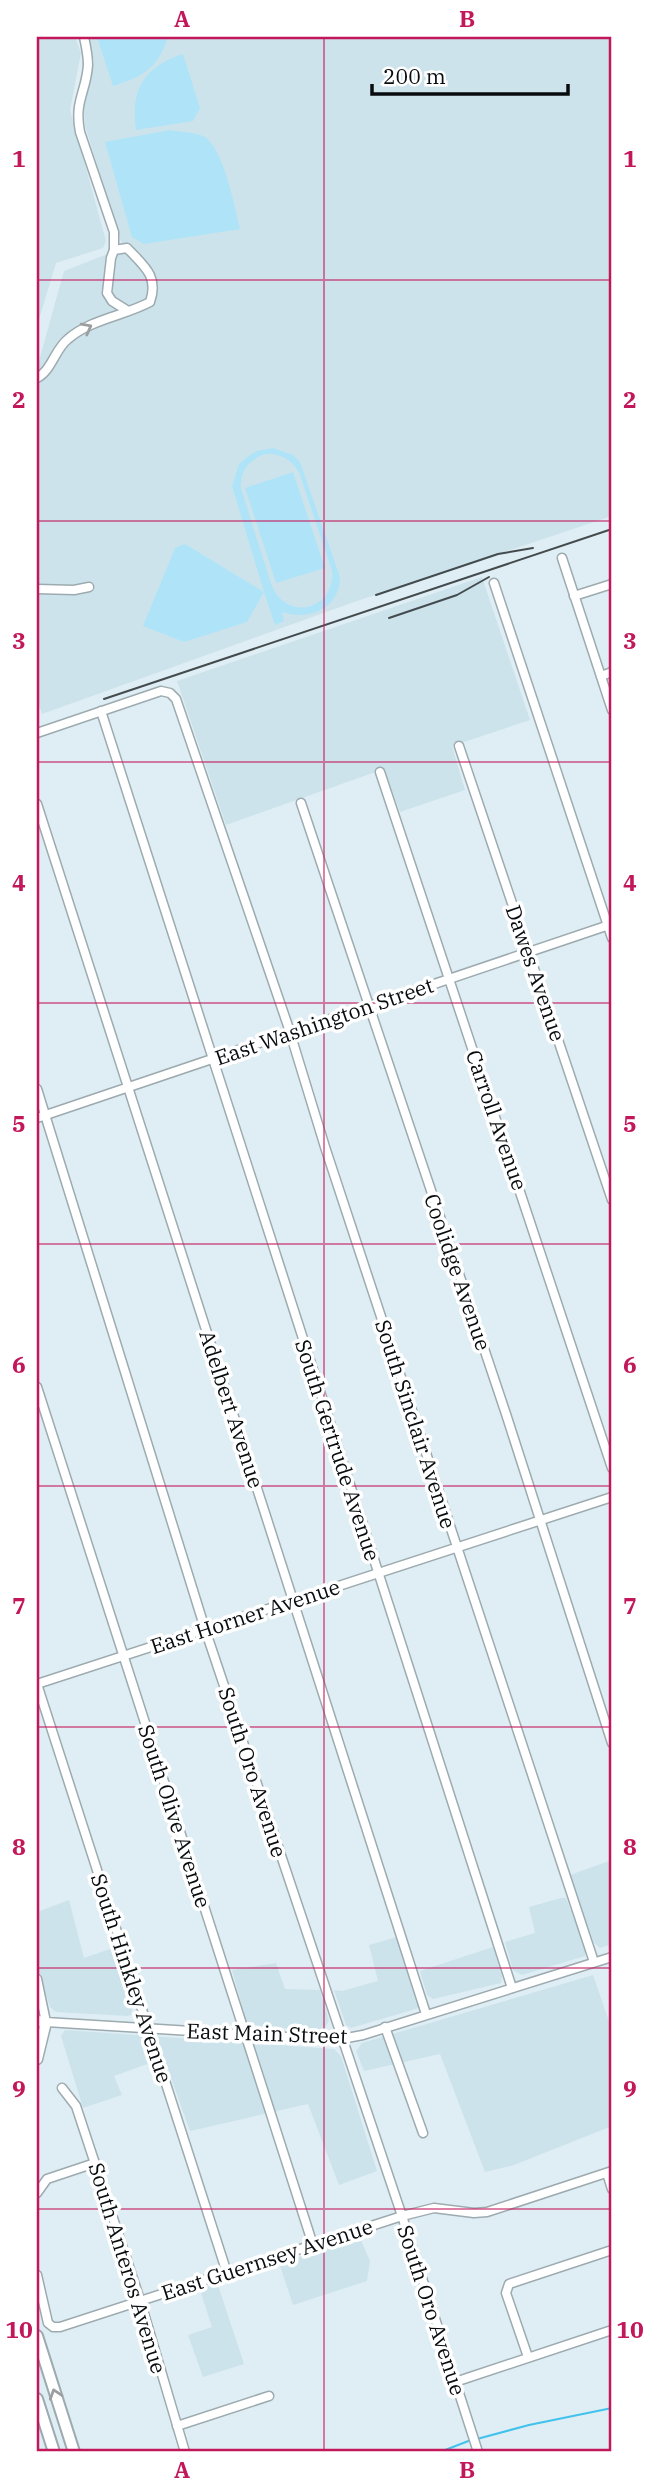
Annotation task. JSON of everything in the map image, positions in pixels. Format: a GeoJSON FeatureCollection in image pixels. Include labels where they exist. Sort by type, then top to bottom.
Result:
{"type":"FeatureCollection","features":[{"type":"Feature","properties":{"kind":"highway"},"geometry":{"type":"LineString","coordinates":[[37,2336],[74,2452]]}},
{"type":"Feature","properties":{"kind":"highway"},"geometry":{"type":"LineString","coordinates":[[37,2399],[54,2452]]}},
{"type":"Feature","properties":{"kind":"main road"},"geometry":{"type":"LineString","coordinates":[[37,2059],[45,2034],[41,2022]]}},
{"type":"Feature","properties":{"kind":"street"},"geometry":{"type":"LineString","coordinates":[[84,37],[88,69],[78,102],[78,118],[114,232],[107,293],[112,301],[128,311]]}},
{"type":"Feature","properties":{"kind":"street"},"geometry":{"type":"LineString","coordinates":[[37,378],[45,372],[66,340],[94,324],[150,302],[154,288],[153,277],[114,232]]}},
{"type":"Feature","properties":{"kind":"street"},"geometry":{"type":"LineString","coordinates":[[114,250],[127,248]]}},
{"type":"Feature","properties":{"kind":"street"},"geometry":{"type":"LineString","coordinates":[[562,558],[612,710]]}},
{"type":"Feature","properties":{"kind":"street"},"geometry":{"type":"LineString","coordinates":[[494,583],[610,925],[612,938]]}},
{"type":"Feature","properties":{"kind":"street"},"geometry":{"type":"LineString","coordinates":[[574,596],[612,584]]}},
{"type":"Feature","properties":{"kind":"street"},"geometry":{"type":"LineString","coordinates":[[37,589],[74,590],[89,587]]}},
{"type":"Feature","properties":{"kind":"street"},"geometry":{"type":"LineString","coordinates":[[601,676],[612,672]]}},
{"type":"Feature","properties":{"kind":"street","name":"South Sinclair Avenue"},"geometry":{"type":"LineString","coordinates":[[101,711],[161,691],[170,693],[176,699],[289,1033],[594,1962]]}},
{"type":"Feature","properties":{"kind":"street"},"geometry":{"type":"LineString","coordinates":[[37,733],[101,711]]}},
{"type":"Feature","properties":{"kind":"street","name":"South Gertrude Avenue"},"geometry":{"type":"LineString","coordinates":[[101,711],[512,1988]]}},
{"type":"Feature","properties":{"kind":"street","name":"Dawes Avenue"},"geometry":{"type":"LineString","coordinates":[[460,746],[612,1200]]}},
{"type":"Feature","properties":{"kind":"street","name":"Carroll Avenue"},"geometry":{"type":"LineString","coordinates":[[380,772],[612,1468]]}},
{"type":"Feature","properties":{"kind":"street","name":"Coolidge Avenue"},"geometry":{"type":"LineString","coordinates":[[300,803],[612,1743]]}},
{"type":"Feature","properties":{"kind":"street","name":"Adelbert Avenue"},"geometry":{"type":"LineString","coordinates":[[37,804],[426,2014]]}},
{"type":"Feature","properties":{"kind":"street","name":"East Washington Street"},"geometry":{"type":"LineString","coordinates":[[41,1117],[610,925]]}},
{"type":"Feature","properties":{"kind":"street","name":"South Oro Avenue"},"geometry":{"type":"LineString","coordinates":[[37,1089],[41,1117],[205,1629],[402,2216],[478,2452]]}},
{"type":"Feature","properties":{"kind":"street","name":"South Olive Avenue"},"geometry":{"type":"LineString","coordinates":[[37,1387],[313,2245]]}},
{"type":"Feature","properties":{"kind":"street","name":"East Horner Avenue"},"geometry":{"type":"LineString","coordinates":[[37,1684],[612,1497]]}},
{"type":"Feature","properties":{"kind":"street","name":"South Hinkley Avenue"},"geometry":{"type":"LineString","coordinates":[[37,1684],[227,2273]]}},
{"type":"Feature","properties":{"kind":"street","name":"East Main Street"},"geometry":{"type":"LineString","coordinates":[[41,2022],[341,2039],[363,2035],[612,1957]]}},
{"type":"Feature","properties":{"kind":"street"},"geometry":{"type":"LineString","coordinates":[[37,1979],[41,2022]]}},
{"type":"Feature","properties":{"kind":"street"},"geometry":{"type":"LineString","coordinates":[[385,2027],[423,2133]]}},
{"type":"Feature","properties":{"kind":"street","name":"South Anteros Avenue"},"geometry":{"type":"LineString","coordinates":[[62,2088],[76,2106],[140,2300],[186,2452]]}},
{"type":"Feature","properties":{"kind":"street"},"geometry":{"type":"LineString","coordinates":[[38,2190],[55,2175],[95,2163]]}},
{"type":"Feature","properties":{"kind":"street"},"geometry":{"type":"LineString","coordinates":[[610,2172],[612,2189]]}},
{"type":"Feature","properties":{"kind":"street","name":"East Guernsey Avenue"},"geometry":{"type":"LineString","coordinates":[[37,2275],[48,2323],[53,2327],[63,2326],[402,2216],[434,2208],[487,2212],[610,2172]]}},
{"type":"Feature","properties":{"kind":"street"},"geometry":{"type":"LineString","coordinates":[[528,2357],[506,2293],[509,2284],[612,2250]]}},
{"type":"Feature","properties":{"kind":"street"},"geometry":{"type":"LineString","coordinates":[[455,2382],[612,2330]]}},
{"type":"Feature","properties":{"kind":"street"},"geometry":{"type":"LineString","coordinates":[[177,2426],[269,2396]]}},
{"type":"Feature","properties":{"kind":"shaded area"},"geometry":{"type":"Polygon","coordinates":[[[37,37],[75,37],[81,53],[70,110],[106,241],[103,248],[56,263],[37,326],[37,37]]]}},
{"type":"Feature","properties":{"kind":"shaded area"},"geometry":{"type":"Polygon","coordinates":[[[89,37],[612,37],[612,516],[354,602],[42,714],[37,700],[37,368],[64,271],[123,248],[85,126],[84,109],[94,62],[89,37]]]}},
{"type":"Feature","properties":{"kind":"shaded area"},"geometry":{"type":"Polygon","coordinates":[[[97,37],[168,37],[159,57],[148,70],[113,86],[97,37]]]}},
{"type":"Feature","properties":{"kind":"shaded area"},"geometry":{"type":"Polygon","coordinates":[[[183,54],[200,108],[193,121],[136,130],[135,103],[143,81],[158,66],[183,54]]]}},
{"type":"Feature","properties":{"kind":"shaded area"},"geometry":{"type":"Polygon","coordinates":[[[170,130],[203,136],[217,151],[240,229],[144,244],[132,237],[105,142],[170,130]]]}},
{"type":"Feature","properties":{"kind":"shaded area"},"geometry":{"type":"Polygon","coordinates":[[[273,448],[293,455],[300,462],[340,577],[339,588],[329,605],[302,615],[282,612],[284,621],[275,625],[232,486],[239,464],[257,451],[273,448]],[[265,454],[247,467],[242,476],[241,488],[273,588],[286,603],[307,607],[321,600],[327,593],[331,585],[332,571],[299,472],[285,458],[265,454]]]}},
{"type":"Feature","properties":{"kind":"shaded area"},"geometry":{"type":"Polygon","coordinates":[[[293,472],[325,568],[276,583],[245,488],[293,472]]]}},
{"type":"Feature","properties":{"kind":"shaded area"},"geometry":{"type":"Polygon","coordinates":[[[185,544],[264,592],[247,622],[184,642],[143,626],[175,548],[185,544]]]}},
{"type":"Feature","properties":{"kind":"shaded area"},"geometry":{"type":"Polygon","coordinates":[[[482,577],[530,720],[452,746],[465,790],[400,812],[384,769],[226,825],[177,681],[482,577]]]}},
{"type":"Feature","properties":{"kind":"shaded area"},"geometry":{"type":"Polygon","coordinates":[[[612,1860],[612,1944],[600,1948],[594,1943],[570,1875],[612,1860]]]}},
{"type":"Feature","properties":{"kind":"shaded area"},"geometry":{"type":"Polygon","coordinates":[[[566,1898],[586,1949],[585,1956],[522,1975],[513,1970],[505,1942],[535,1933],[529,1907],[566,1898]]]}},
{"type":"Feature","properties":{"kind":"shaded area"},"geometry":{"type":"Polygon","coordinates":[[[69,1900],[84,1958],[116,1947],[133,2005],[131,2015],[56,2012],[50,2007],[37,1966],[37,1912],[69,1900]]]}},
{"type":"Feature","properties":{"kind":"shaded area"},"geometry":{"type":"Polygon","coordinates":[[[397,1937],[419,2008],[351,2028],[346,2025],[334,1990],[342,1991],[378,1981],[369,1945],[397,1937]]]}},
{"type":"Feature","properties":{"kind":"shaded area"},"geometry":{"type":"Polygon","coordinates":[[[493,1947],[502,1976],[501,1983],[433,1999],[427,1995],[420,1971],[493,1947]]]}},
{"type":"Feature","properties":{"kind":"shaded area"},"geometry":{"type":"Polygon","coordinates":[[[276,1963],[285,1989],[320,1990],[329,2021],[324,2029],[314,2031],[254,2025],[246,2021],[232,1970],[276,1963]]]}},
{"type":"Feature","properties":{"kind":"shaded area"},"geometry":{"type":"Polygon","coordinates":[[[593,1975],[612,2030],[612,2126],[514,2165],[485,2172],[440,2054],[364,2071],[356,2051],[362,2043],[593,1975]]]}},
{"type":"Feature","properties":{"kind":"shaded area"},"geometry":{"type":"Polygon","coordinates":[[[65,2030],[334,2049],[341,2056],[377,2171],[339,2185],[308,2104],[190,2131],[164,2058],[114,2076],[122,2095],[83,2108],[61,2036],[65,2030]]]}},
{"type":"Feature","properties":{"kind":"shaded area"},"geometry":{"type":"Polygon","coordinates":[[[360,2238],[370,2261],[367,2281],[293,2305],[279,2263],[360,2238]]]}},
{"type":"Feature","properties":{"kind":"shaded area"},"geometry":{"type":"Polygon","coordinates":[[[217,2282],[244,2364],[203,2377],[188,2335],[212,2327],[199,2287],[217,2282]]]}},
{"type":"Feature","properties":{"kind":"waterway"},"geometry":{"type":"LineString","coordinates":[[477,2439],[612,2408]]}},
{"type":"Feature","properties":{"kind":"waterway"},"geometry":{"type":"LineString","coordinates":[[440,2452],[471,2440]]}},
{"type":"Feature","properties":{"kind":"railway"},"geometry":{"type":"LineString","coordinates":[[104,699],[612,529]]}},
{"type":"Feature","properties":{"kind":"railway"},"geometry":{"type":"LineString","coordinates":[[376,595],[498,554],[533,548]]}},
{"type":"Feature","properties":{"kind":"railway"},"geometry":{"type":"LineString","coordinates":[[389,618],[457,595],[489,577]]}}]}
